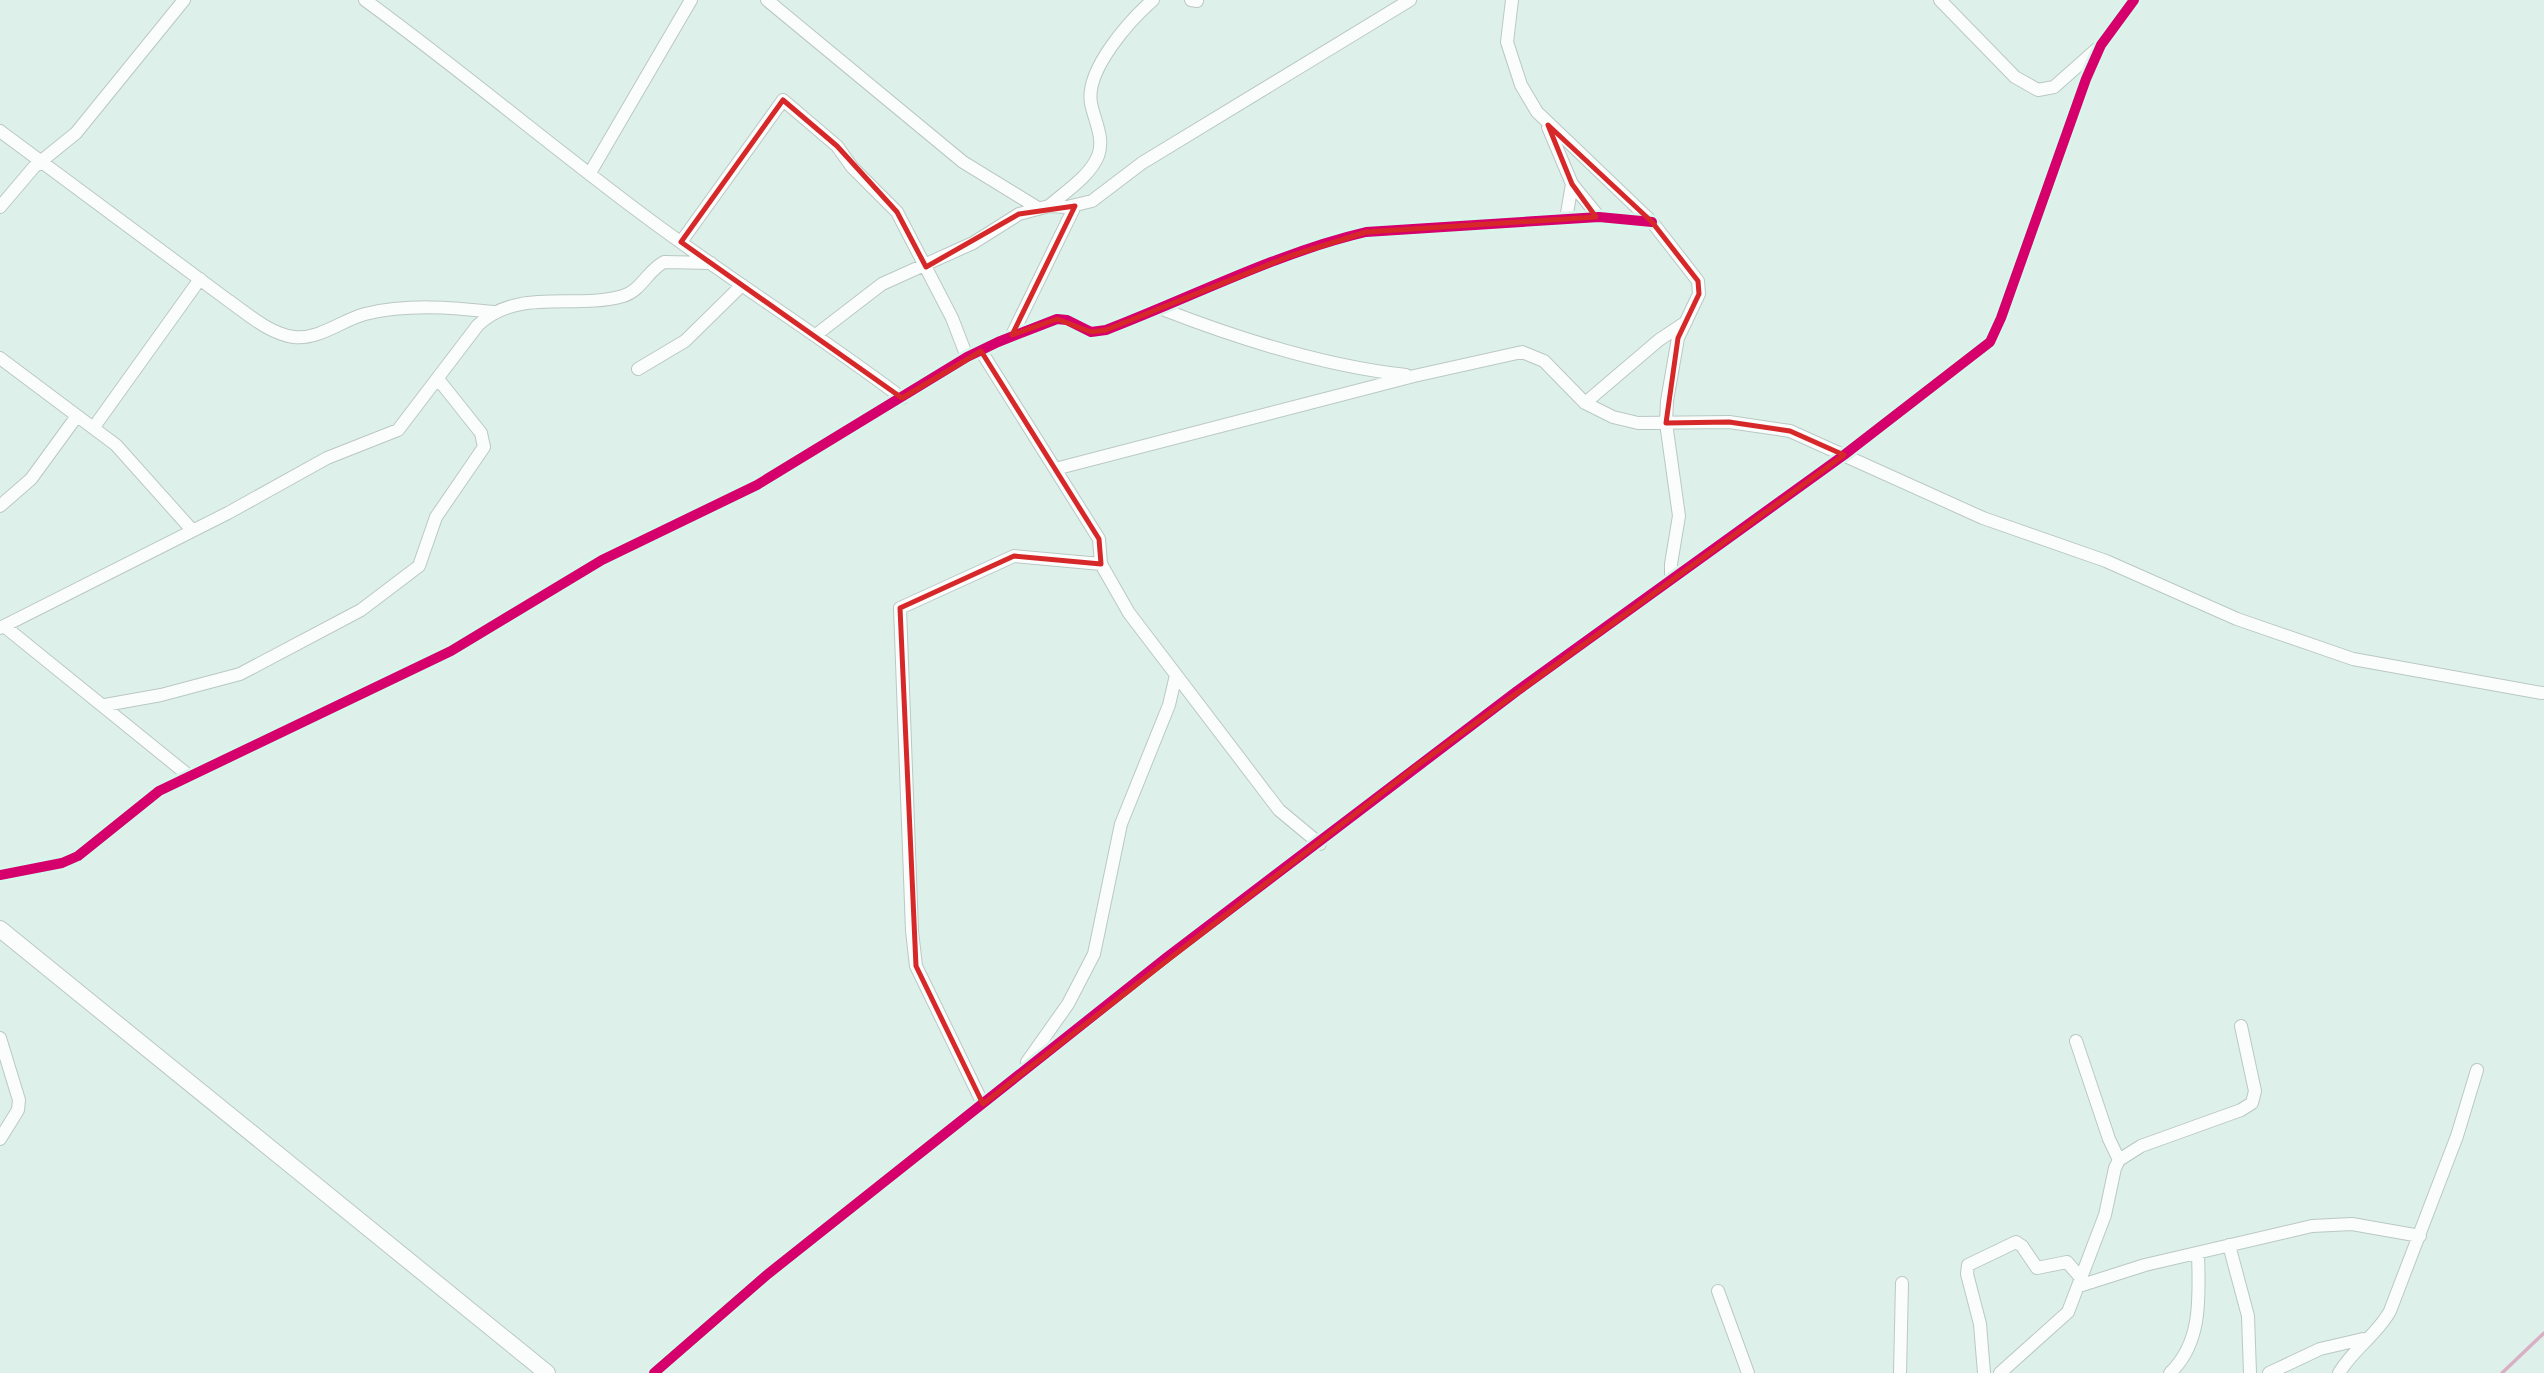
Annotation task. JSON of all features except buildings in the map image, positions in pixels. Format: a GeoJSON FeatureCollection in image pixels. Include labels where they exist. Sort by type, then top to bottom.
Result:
{"type":"FeatureCollection","features":[{"type":"Feature","properties":{"kind":"street"},"geometry":{"type":"LineString","coordinates":[[0,206],[41,160],[76,133],[184,0]]}},
{"type":"Feature","properties":{"kind":"street"},"geometry":{"type":"LineString","coordinates":[[365,0],[681,242],[817,334],[902,398]]}},
{"type":"Feature","properties":{"kind":"street"},"geometry":{"type":"LineString","coordinates":[[590,173],[621,125],[691,0]]}},
{"type":"Feature","properties":{"kind":"street"},"geometry":{"type":"LineString","coordinates":[[767,0],[963,162],[1043,207]]}},
{"type":"Feature","properties":{"kind":"street"},"geometry":{"type":"LineString","coordinates":[[1043,207],[1093,165],[1099,155],[1100,137],[1090,100],[1094,77],[1113,46],[1153,0]]}},
{"type":"Feature","properties":{"kind":"street"},"geometry":{"type":"LineString","coordinates":[[1512,0],[1507,42],[1513,66],[1531,103],[1548,125],[1652,222],[1698,281],[1699,294],[1678,338],[1666,423],[1679,516],[1671,580]]}},
{"type":"Feature","properties":{"kind":"street"},"geometry":{"type":"LineString","coordinates":[[1940,0],[2015,77],[2038,90],[2054,87],[2101,45],[2134,0]]}},
{"type":"Feature","properties":{"kind":"street"},"geometry":{"type":"LineString","coordinates":[[817,334],[882,284],[926,267],[973,243],[1018,214],[1043,207],[1076,206],[1093,201],[1142,163],[1404,1]]}},
{"type":"Feature","properties":{"kind":"street"},"geometry":{"type":"LineString","coordinates":[[654,1373],[768,1274],[1166,958],[1320,844],[1418,765],[1844,455],[1990,342],[2001,318],[2086,79],[2101,45]]}},
{"type":"Feature","properties":{"kind":"street"},"geometry":{"type":"LineString","coordinates":[[681,242],[783,100],[837,146],[852,167],[897,212],[958,331],[967,357]]}},
{"type":"Feature","properties":{"kind":"street"},"geometry":{"type":"LineString","coordinates":[[1548,125],[1572,184],[1599,217]]}},
{"type":"Feature","properties":{"kind":"street"},"geometry":{"type":"LineString","coordinates":[[0,131],[265,326],[295,337],[309,337],[360,315],[389,310],[448,307],[493,312]]}},
{"type":"Feature","properties":{"kind":"street"},"geometry":{"type":"LineString","coordinates":[[1566,219],[1572,184]]}},
{"type":"Feature","properties":{"kind":"street"},"geometry":{"type":"LineString","coordinates":[[1012,335],[1076,206]]}},
{"type":"Feature","properties":{"kind":"street"},"geometry":{"type":"LineString","coordinates":[[0,875],[62,863],[79,856],[149,798],[188,775],[311,720],[451,651],[602,560],[757,485],[967,357],[1012,335],[1057,319],[1068,320],[1078,327],[1098,332],[1313,248],[1366,232],[1599,217],[1652,222]]}},
{"type":"Feature","properties":{"kind":"street"},"geometry":{"type":"LineString","coordinates":[[188,775],[105,705],[2,627],[327,458],[398,430],[478,324],[493,312],[521,302],[625,296],[664,262],[711,263]]}},
{"type":"Feature","properties":{"kind":"street"},"geometry":{"type":"LineString","coordinates":[[94,427],[200,279]]}},
{"type":"Feature","properties":{"kind":"street"},"geometry":{"type":"LineString","coordinates":[[638,369],[685,341],[742,285]]}},
{"type":"Feature","properties":{"kind":"street"},"geometry":{"type":"LineString","coordinates":[[1161,309],[1218,331],[1367,371],[1414,376]]}},
{"type":"Feature","properties":{"kind":"street"},"geometry":{"type":"LineString","coordinates":[[1585,403],[1659,340],[1686,321]]}},
{"type":"Feature","properties":{"kind":"street"},"geometry":{"type":"LineString","coordinates":[[981,351],[1099,540],[1101,564],[1129,613],[1279,810],[1320,844]]}},
{"type":"Feature","properties":{"kind":"street"},"geometry":{"type":"LineString","coordinates":[[1055,469],[1414,376],[1522,352],[1544,361],[1585,403],[1613,416],[1638,423],[1729,422],[1790,430],[1983,518],[2106,561],[2237,620],[2353,659],[2542,693]]}},
{"type":"Feature","properties":{"kind":"street"},"geometry":{"type":"LineString","coordinates":[[0,358],[94,427],[127,456],[192,530]]}},
{"type":"Feature","properties":{"kind":"street"},"geometry":{"type":"LineString","coordinates":[[105,705],[161,695],[240,674],[361,610],[415,571],[436,517],[484,447],[481,433],[438,379]]}},
{"type":"Feature","properties":{"kind":"street"},"geometry":{"type":"LineString","coordinates":[[0,506],[30,479],[77,416]]}},
{"type":"Feature","properties":{"kind":"street"},"geometry":{"type":"LineString","coordinates":[[983,1104],[916,965],[912,931],[900,608],[1014,556],[1101,564]]}},
{"type":"Feature","properties":{"kind":"street"},"geometry":{"type":"LineString","coordinates":[[1014,1078],[1068,1004],[1094,954],[1121,824],[1169,705],[1176,675]]}},
{"type":"Feature","properties":{"kind":"street"},"geometry":{"type":"LineString","coordinates":[[0,929],[547,1373]]}},
{"type":"Feature","properties":{"kind":"street"},"geometry":{"type":"LineString","coordinates":[[2000,1373],[2061,1321],[2080,1282],[2105,1215],[2119,1160],[2141,1146],[2241,1110],[2252,1103],[2255,1091],[2241,1026]]}},
{"type":"Feature","properties":{"kind":"street"},"geometry":{"type":"LineString","coordinates":[[0,1038],[19,1100],[18,1110],[0,1139]]}},
{"type":"Feature","properties":{"kind":"street"},"geometry":{"type":"LineString","coordinates":[[2076,1041],[2109,1139],[2119,1160]]}},
{"type":"Feature","properties":{"kind":"street"},"geometry":{"type":"LineString","coordinates":[[2339,1373],[2355,1348],[2384,1323],[2390,1311],[2457,1136],[2477,1070]]}},
{"type":"Feature","properties":{"kind":"street"},"geometry":{"type":"LineString","coordinates":[[2080,1282],[2230,1245],[2336,1224],[2378,1227],[2420,1236]]}},
{"type":"Feature","properties":{"kind":"street"},"geometry":{"type":"LineString","coordinates":[[1984,1373],[1980,1324],[1967,1274],[1968,1265],[2016,1242],[2022,1246],[2037,1268],[2067,1262],[2080,1282]]}},
{"type":"Feature","properties":{"kind":"street"},"geometry":{"type":"LineString","coordinates":[[2230,1245],[2248,1317],[2250,1373]]}},
{"type":"Feature","properties":{"kind":"street"},"geometry":{"type":"LineString","coordinates":[[2169,1373],[2186,1355],[2192,1341],[2198,1253]]}},
{"type":"Feature","properties":{"kind":"street"},"geometry":{"type":"LineString","coordinates":[[1900,1373],[1902,1283]]}},
{"type":"Feature","properties":{"kind":"street"},"geometry":{"type":"LineString","coordinates":[[1718,1290],[1748,1373]]}},
{"type":"Feature","properties":{"kind":"street"},"geometry":{"type":"LineString","coordinates":[[2269,1373],[2320,1349],[2367,1338]]}},
{"type":"Feature","properties":{"kind":"highlighted area"},"geometry":{"type":"Polygon","coordinates":[[[783,100],[837,146],[897,212],[926,267],[1019,214],[1075,206],[1012,335],[1057,319],[1091,332],[1106,330],[1290,256],[1366,232],[1596,217],[1572,184],[1548,125],[1652,222],[1698,281],[1699,294],[1678,338],[1666,423],[1729,422],[1790,431],[1844,455],[1418,765],[983,1104],[916,966],[900,608],[1014,556],[1101,564],[1099,539],[981,351],[902,398],[681,242],[783,100]]]}},
{"type":"Feature","properties":{"kind":"waterway"},"geometry":{"type":"LineString","coordinates":[[2502,1373],[2544,1333]]}},
{"type":"Feature","properties":{"kind":"cycle path"},"geometry":{"type":"LineString","coordinates":[[654,1373],[768,1274],[1166,958],[1517,691],[1844,455],[1990,342],[2001,318],[2086,79],[2101,45],[2134,0]]}},
{"type":"Feature","properties":{"kind":"cycle path"},"geometry":{"type":"LineString","coordinates":[[0,875],[62,863],[78,856],[159,791],[451,651],[602,560],[757,485],[967,357],[998,342],[1057,319],[1067,320],[1091,332],[1106,330],[1268,263],[1366,232],[1599,217],[1652,222]]}}]}
